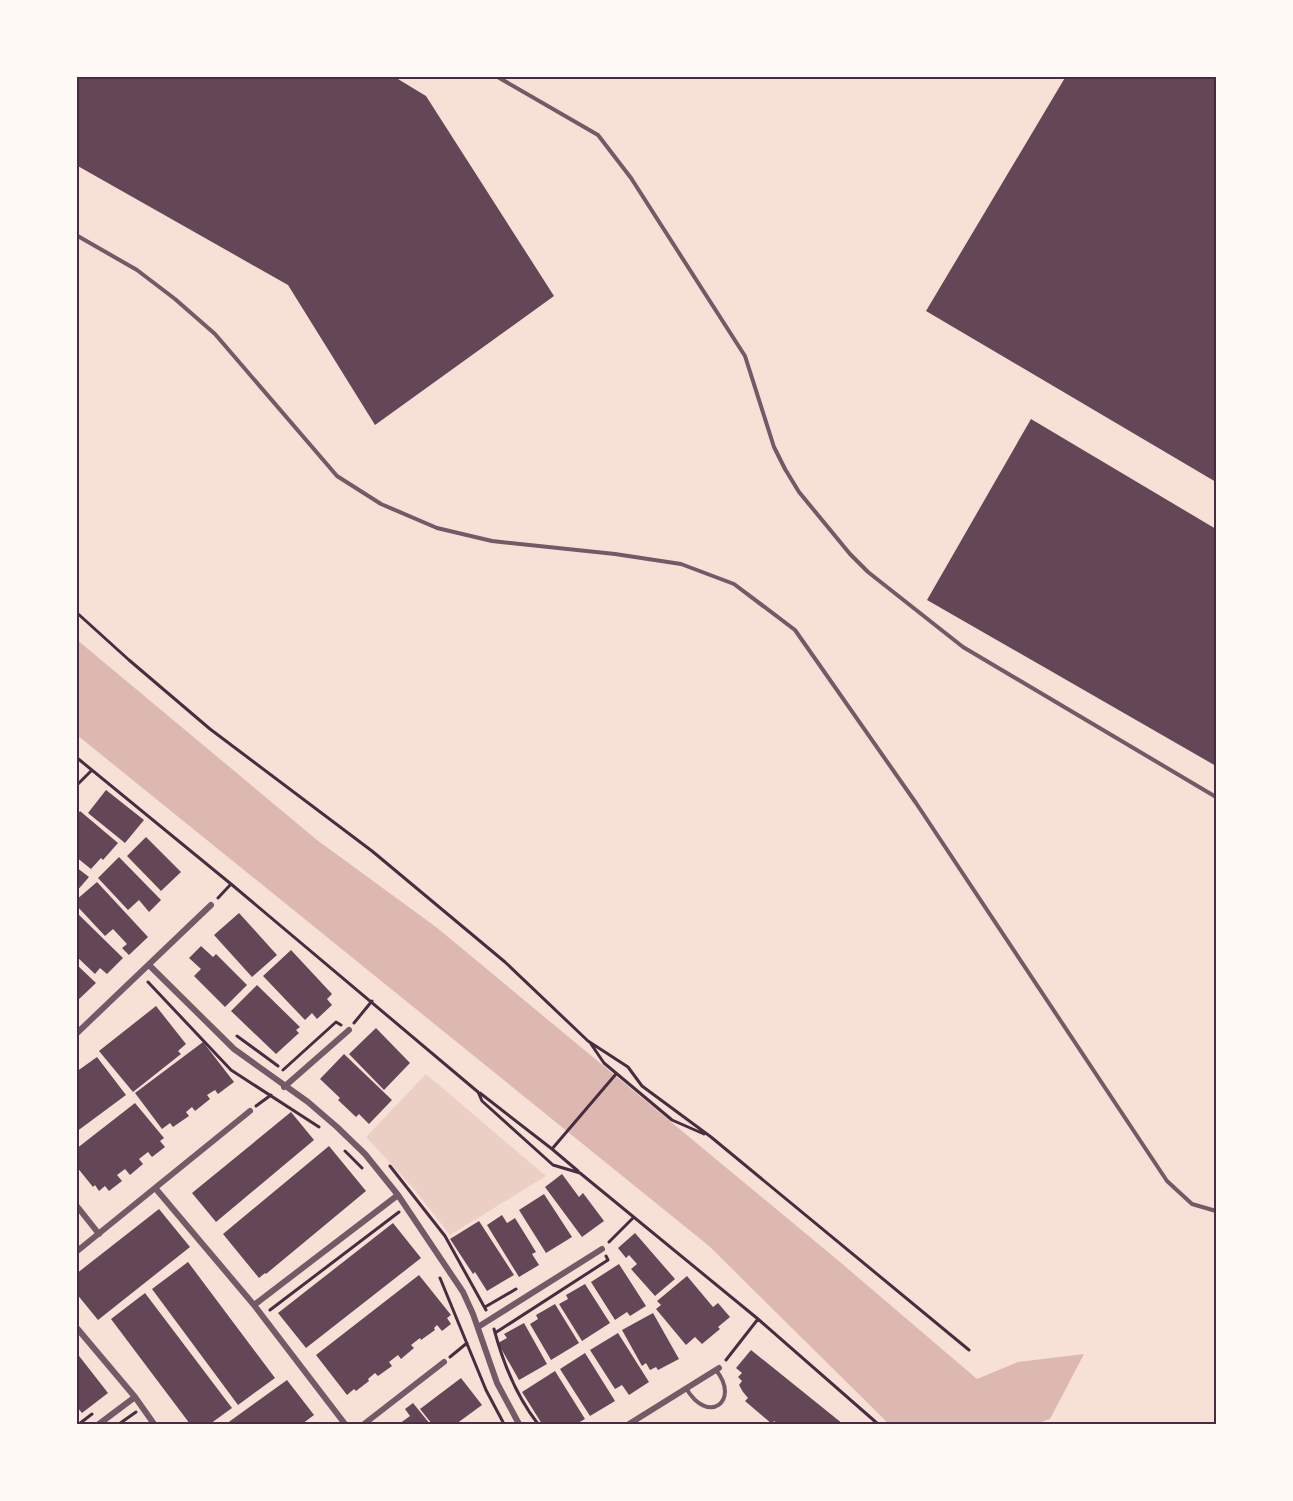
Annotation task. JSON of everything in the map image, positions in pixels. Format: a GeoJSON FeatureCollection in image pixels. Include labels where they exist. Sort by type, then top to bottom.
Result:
{"type":"FeatureCollection","features":[{"type":"Feature","properties":{"kind":"street"},"geometry":{"type":"LineString","coordinates":[[76,1034],[150,966],[211,905]]}},
{"type":"Feature","properties":{"kind":"street"},"geometry":{"type":"LineString","coordinates":[[150,966],[234,1050],[308,1102],[378,1168],[456,1279],[468,1301],[493,1374],[519,1425]]}},
{"type":"Feature","properties":{"kind":"street"},"geometry":{"type":"LineString","coordinates":[[284,1087],[349,1030]]}},
{"type":"Feature","properties":{"kind":"street"},"geometry":{"type":"LineString","coordinates":[[76,1252],[250,1111]]}},
{"type":"Feature","properties":{"kind":"street"},"geometry":{"type":"LineString","coordinates":[[156,1189],[254,1305],[345,1425]]}},
{"type":"Feature","properties":{"kind":"street"},"geometry":{"type":"LineString","coordinates":[[254,1305],[398,1195]]}},
{"type":"Feature","properties":{"kind":"street"},"geometry":{"type":"LineString","coordinates":[[76,1204],[99,1234]]}},
{"type":"Feature","properties":{"kind":"street"},"geometry":{"type":"LineString","coordinates":[[478,1327],[603,1249]]}},
{"type":"Feature","properties":{"kind":"street"},"geometry":{"type":"LineString","coordinates":[[76,1327],[135,1397],[154,1425]]}},
{"type":"Feature","properties":{"kind":"street"},"geometry":{"type":"LineString","coordinates":[[364,1425],[444,1362]]}},
{"type":"Feature","properties":{"kind":"street"},"geometry":{"type":"LineString","coordinates":[[628,1425],[717,1369]]}},
{"type":"Feature","properties":{"kind":"street"},"geometry":{"type":"LineString","coordinates":[[99,1425],[135,1397]]}},
{"type":"Feature","properties":{"kind":"lane"},"geometry":{"type":"LineString","coordinates":[[496,76],[598,135],[610,148],[745,356],[774,447],[785,469],[823,523],[856,560],[912,608],[963,647],[1216,797]]}},
{"type":"Feature","properties":{"kind":"lane"},"geometry":{"type":"LineString","coordinates":[[76,235],[137,270],[215,334],[304,441],[337,476],[381,504],[437,528],[492,541],[615,554],[681,564],[734,584],[795,630],[916,803],[1167,1181],[1192,1204],[1216,1211]]}},
{"type":"Feature","properties":{"kind":"lane"},"geometry":{"type":"LineString","coordinates":[[687,1388],[693,1398],[703,1406],[714,1407],[720,1404],[725,1396],[726,1388],[717,1369]]}},
{"type":"Feature","properties":{"kind":"path"},"geometry":{"type":"LineString","coordinates":[[76,612],[210,729],[372,851],[455,923],[505,962],[588,1041],[628,1067],[642,1086],[711,1137],[969,1350]]}},
{"type":"Feature","properties":{"kind":"path"},"geometry":{"type":"LineString","coordinates":[[76,757],[372,1001],[478,1092],[552,1149],[758,1319],[878,1425]]}},
{"type":"Feature","properties":{"kind":"path"},"geometry":{"type":"LineString","coordinates":[[76,786],[92,770]]}},
{"type":"Feature","properties":{"kind":"path"},"geometry":{"type":"LineString","coordinates":[[211,905],[231,884]]}},
{"type":"Feature","properties":{"kind":"path"},"geometry":{"type":"LineString","coordinates":[[148,982],[231,1070],[327,1132]]}},
{"type":"Feature","properties":{"kind":"path"},"geometry":{"type":"LineString","coordinates":[[283,1070],[336,1023],[349,1030],[372,1001]]}},
{"type":"Feature","properties":{"kind":"path"},"geometry":{"type":"LineString","coordinates":[[588,1041],[604,1064],[672,1120],[711,1137]]}},
{"type":"Feature","properties":{"kind":"path"},"geometry":{"type":"LineString","coordinates":[[552,1149],[616,1074]]}},
{"type":"Feature","properties":{"kind":"path"},"geometry":{"type":"LineString","coordinates":[[478,1092],[482,1101],[553,1165],[579,1173]]}},
{"type":"Feature","properties":{"kind":"path"},"geometry":{"type":"LineString","coordinates":[[250,1111],[271,1095]]}},
{"type":"Feature","properties":{"kind":"path"},"geometry":{"type":"LineString","coordinates":[[342,1148],[365,1172]]}},
{"type":"Feature","properties":{"kind":"path"},"geometry":{"type":"LineString","coordinates":[[392,1200],[406,1220]]}},
{"type":"Feature","properties":{"kind":"path"},"geometry":{"type":"LineString","coordinates":[[269,1311],[400,1211]]}},
{"type":"Feature","properties":{"kind":"path"},"geometry":{"type":"LineString","coordinates":[[495,1333],[608,1260],[603,1249],[633,1218]]}},
{"type":"Feature","properties":{"kind":"path"},"geometry":{"type":"LineString","coordinates":[[438,1273],[486,1390],[504,1425]]}},
{"type":"Feature","properties":{"kind":"path"},"geometry":{"type":"LineString","coordinates":[[717,1369],[758,1319]]}},
{"type":"Feature","properties":{"kind":"path"},"geometry":{"type":"LineString","coordinates":[[444,1362],[467,1343]]}},
{"type":"Feature","properties":{"kind":"path"},"geometry":{"type":"LineString","coordinates":[[119,1425],[142,1407]]}},
{"type":"Feature","properties":{"kind":"shaded area"},"geometry":{"type":"Polygon","coordinates":[[[76,639],[317,840],[436,927],[840,1262],[977,1379],[1018,1362],[1084,1354],[1050,1419],[1035,1424],[889,1424],[709,1246],[77,735],[76,639]]]}},
{"type":"Feature","properties":{"kind":"shaded area"},"geometry":{"type":"Polygon","coordinates":[[[426,1074],[546,1176],[450,1235],[414,1189],[366,1137],[426,1074]]]}},
{"type":"Feature","properties":{"kind":"building"},"geometry":{"type":"Polygon","coordinates":[[[76,76],[393,76],[426,96],[554,296],[375,425],[288,285],[76,165],[76,76]]]}},
{"type":"Feature","properties":{"kind":"building"},"geometry":{"type":"Polygon","coordinates":[[[1066,76],[1216,76],[1216,482],[926,311],[1066,76]]]}},
{"type":"Feature","properties":{"kind":"building"},"geometry":{"type":"Polygon","coordinates":[[[1031,419],[1216,529],[1216,766],[927,600],[1031,419]]]}},
{"type":"Feature","properties":{"kind":"building"},"geometry":{"type":"Polygon","coordinates":[[[106,790],[144,820],[125,843],[88,813],[106,790]]]}},
{"type":"Feature","properties":{"kind":"building"},"geometry":{"type":"Polygon","coordinates":[[[80,811],[118,843],[103,860],[101,858],[91,869],[76,857],[76,816],[80,811]]]}},
{"type":"Feature","properties":{"kind":"building"},"geometry":{"type":"Polygon","coordinates":[[[146,837],[181,872],[161,891],[127,856],[146,837]]]}},
{"type":"Feature","properties":{"kind":"building"},"geometry":{"type":"Polygon","coordinates":[[[119,857],[161,900],[149,912],[139,900],[128,910],[98,878],[119,857]]]}},
{"type":"Feature","properties":{"kind":"building"},"geometry":{"type":"Polygon","coordinates":[[[76,867],[89,877],[76,892],[76,867]]]}},
{"type":"Feature","properties":{"kind":"building"},"geometry":{"type":"Polygon","coordinates":[[[97,882],[148,937],[129,955],[122,948],[127,944],[113,929],[105,936],[76,905],[76,900],[97,882]]]}},
{"type":"Feature","properties":{"kind":"building"},"geometry":{"type":"Polygon","coordinates":[[[76,912],[123,958],[107,974],[100,968],[95,974],[76,956],[76,912]]]}},
{"type":"Feature","properties":{"kind":"building"},"geometry":{"type":"Polygon","coordinates":[[[239,913],[277,955],[252,977],[214,935],[239,913]]]}},
{"type":"Feature","properties":{"kind":"building"},"geometry":{"type":"Polygon","coordinates":[[[201,946],[213,957],[216,954],[247,985],[225,1007],[194,976],[201,969],[189,958],[201,946]]]}},
{"type":"Feature","properties":{"kind":"building"},"geometry":{"type":"Polygon","coordinates":[[[291,950],[332,994],[327,999],[332,1005],[317,1019],[312,1013],[305,1020],[263,976],[291,950]]]}},
{"type":"Feature","properties":{"kind":"building"},"geometry":{"type":"Polygon","coordinates":[[[76,964],[96,983],[76,1002],[76,964]]]}},
{"type":"Feature","properties":{"kind":"building"},"geometry":{"type":"Polygon","coordinates":[[[257,985],[300,1027],[296,1030],[299,1033],[276,1054],[231,1011],[257,985]]]}},
{"type":"Feature","properties":{"kind":"building"},"geometry":{"type":"Polygon","coordinates":[[[156,1006],[186,1044],[178,1051],[181,1054],[133,1092],[99,1051],[156,1006]]]}},
{"type":"Feature","properties":{"kind":"building"},"geometry":{"type":"Polygon","coordinates":[[[376,1028],[410,1063],[384,1090],[349,1054],[376,1028]]]}},
{"type":"Feature","properties":{"kind":"building"},"geometry":{"type":"Polygon","coordinates":[[[203,1042],[234,1082],[218,1094],[215,1090],[207,1095],[210,1099],[195,1111],[192,1107],[186,1112],[189,1116],[173,1127],[170,1123],[162,1129],[135,1093],[203,1042]]]}},
{"type":"Feature","properties":{"kind":"building"},"geometry":{"type":"Polygon","coordinates":[[[344,1054],[392,1100],[369,1124],[359,1114],[356,1117],[320,1079],[344,1054]]]}},
{"type":"Feature","properties":{"kind":"building"},"geometry":{"type":"Polygon","coordinates":[[[97,1057],[126,1095],[76,1132],[76,1072],[97,1057]]]}},
{"type":"Feature","properties":{"kind":"building"},"geometry":{"type":"Polygon","coordinates":[[[135,1103],[164,1138],[160,1141],[165,1147],[152,1157],[148,1152],[139,1159],[143,1164],[130,1175],[125,1169],[117,1175],[122,1181],[109,1191],[105,1186],[99,1191],[76,1166],[76,1149],[135,1103]]]}},
{"type":"Feature","properties":{"kind":"building"},"geometry":{"type":"Polygon","coordinates":[[[291,1112],[314,1140],[216,1222],[192,1193],[291,1112]]]}},
{"type":"Feature","properties":{"kind":"building"},"geometry":{"type":"Polygon","coordinates":[[[329,1146],[366,1191],[259,1278],[223,1234],[329,1146]]]}},
{"type":"Feature","properties":{"kind":"building"},"geometry":{"type":"Polygon","coordinates":[[[562,1174],[579,1197],[583,1193],[604,1221],[582,1237],[545,1187],[562,1174]]]}},
{"type":"Feature","properties":{"kind":"building"},"geometry":{"type":"Polygon","coordinates":[[[544,1194],[572,1237],[546,1253],[519,1210],[544,1194]]]}},
{"type":"Feature","properties":{"kind":"building"},"geometry":{"type":"Polygon","coordinates":[[[159,1209],[190,1247],[98,1320],[76,1293],[76,1274],[159,1209]]]}},
{"type":"Feature","properties":{"kind":"building"},"geometry":{"type":"Polygon","coordinates":[[[502,1215],[507,1223],[515,1218],[536,1252],[532,1254],[539,1265],[519,1277],[487,1225],[502,1215]]]}},
{"type":"Feature","properties":{"kind":"building"},"geometry":{"type":"Polygon","coordinates":[[[479,1221],[514,1275],[487,1291],[450,1239],[479,1221]]]}},
{"type":"Feature","properties":{"kind":"building"},"geometry":{"type":"Polygon","coordinates":[[[393,1223],[421,1258],[306,1348],[278,1313],[393,1223]]]}},
{"type":"Feature","properties":{"kind":"building"},"geometry":{"type":"Polygon","coordinates":[[[635,1233],[675,1279],[655,1296],[631,1269],[637,1264],[629,1255],[626,1258],[618,1248],[635,1233]]]}},
{"type":"Feature","properties":{"kind":"building"},"geometry":{"type":"Polygon","coordinates":[[[188,1262],[275,1378],[238,1405],[152,1289],[188,1262]]]}},
{"type":"Feature","properties":{"kind":"building"},"geometry":{"type":"Polygon","coordinates":[[[619,1264],[646,1306],[630,1316],[627,1312],[615,1320],[591,1282],[619,1264]]]}},
{"type":"Feature","properties":{"kind":"building"},"geometry":{"type":"Polygon","coordinates":[[[419,1275],[451,1315],[447,1318],[451,1324],[442,1331],[437,1325],[435,1330],[411,1345],[414,1348],[401,1359],[398,1355],[389,1362],[392,1366],[378,1376],[375,1373],[368,1379],[369,1381],[347,1395],[316,1355],[419,1275]]]}},
{"type":"Feature","properties":{"kind":"building"},"geometry":{"type":"Polygon","coordinates":[[[687,1276],[713,1307],[718,1303],[730,1317],[702,1344],[695,1337],[686,1345],[656,1309],[661,1305],[657,1301],[687,1276]]]}},
{"type":"Feature","properties":{"kind":"building"},"geometry":{"type":"Polygon","coordinates":[[[585,1284],[610,1323],[582,1341],[559,1304],[568,1299],[566,1295],[585,1284]]]}},
{"type":"Feature","properties":{"kind":"building"},"geometry":{"type":"Polygon","coordinates":[[[145,1293],[232,1408],[210,1424],[190,1424],[111,1319],[145,1293]]]}},
{"type":"Feature","properties":{"kind":"building"},"geometry":{"type":"Polygon","coordinates":[[[555,1304],[579,1343],[551,1360],[530,1324],[538,1319],[536,1315],[555,1304]]]}},
{"type":"Feature","properties":{"kind":"building"},"geometry":{"type":"Polygon","coordinates":[[[653,1313],[679,1359],[658,1370],[656,1367],[650,1370],[646,1363],[642,1366],[622,1330],[653,1313]]]}},
{"type":"Feature","properties":{"kind":"building"},"geometry":{"type":"Polygon","coordinates":[[[524,1323],[547,1364],[519,1380],[498,1343],[507,1338],[504,1334],[524,1323]]]}},
{"type":"Feature","properties":{"kind":"building"},"geometry":{"type":"Polygon","coordinates":[[[618,1333],[649,1382],[629,1395],[622,1385],[615,1389],[590,1350],[618,1333]]]}},
{"type":"Feature","properties":{"kind":"building"},"geometry":{"type":"Polygon","coordinates":[[[751,1350],[843,1424],[778,1424],[774,1421],[772,1424],[745,1401],[748,1398],[739,1385],[742,1381],[738,1377],[742,1373],[736,1368],[751,1350]]]}},
{"type":"Feature","properties":{"kind":"building"},"geometry":{"type":"Polygon","coordinates":[[[76,1352],[108,1393],[82,1413],[76,1406],[76,1352]]]}},
{"type":"Feature","properties":{"kind":"building"},"geometry":{"type":"Polygon","coordinates":[[[585,1353],[615,1401],[590,1416],[560,1369],[585,1353]]]}},
{"type":"Feature","properties":{"kind":"building"},"geometry":{"type":"Polygon","coordinates":[[[555,1371],[585,1419],[576,1424],[542,1424],[522,1392],[555,1371]]]}},
{"type":"Feature","properties":{"kind":"building"},"geometry":{"type":"Polygon","coordinates":[[[461,1378],[482,1405],[456,1424],[432,1424],[420,1409],[461,1378]]]}},
{"type":"Feature","properties":{"kind":"building"},"geometry":{"type":"Polygon","coordinates":[[[287,1380],[314,1415],[302,1424],[226,1424],[287,1380]]]}},
{"type":"Feature","properties":{"kind":"building"},"geometry":{"type":"Polygon","coordinates":[[[413,1403],[430,1424],[399,1424],[410,1416],[405,1409],[413,1403]]]}}]}
